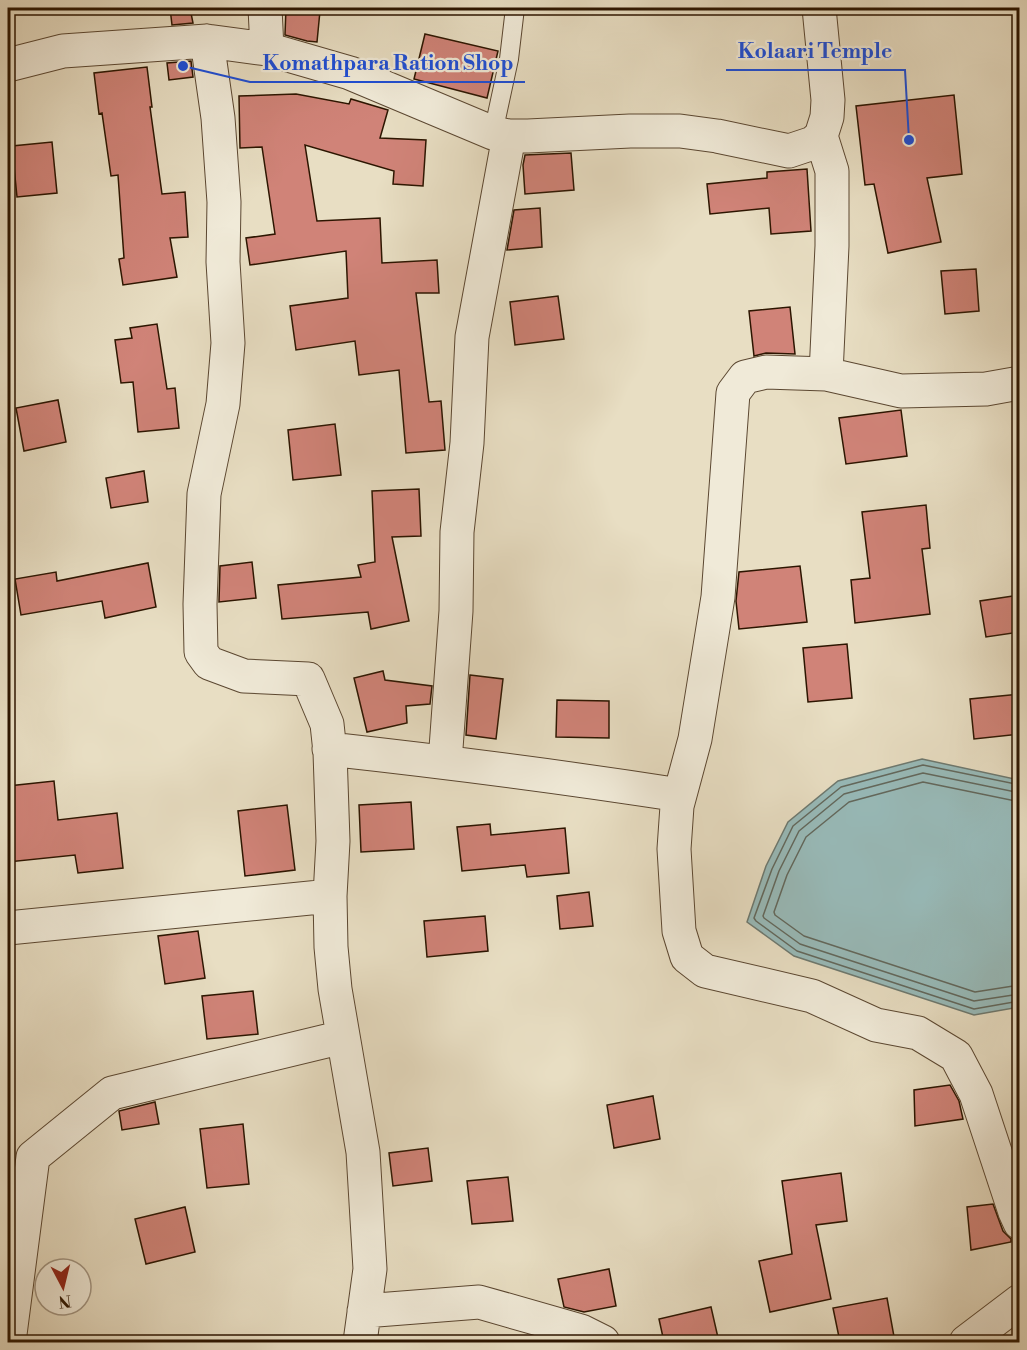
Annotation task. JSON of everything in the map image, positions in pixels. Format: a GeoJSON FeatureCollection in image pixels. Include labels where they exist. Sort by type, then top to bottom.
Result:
{"type":"FeatureCollection","features":[{"type":"Feature","properties":{"kind":"street"},"geometry":{"type":"LineString","coordinates":[[265,8],[267,49]]}},
{"type":"Feature","properties":{"kind":"street"},"geometry":{"type":"LineString","coordinates":[[8,65],[63,51],[207,41],[267,49],[350,73],[501,135],[680,131],[717,136],[789,152],[813,143],[821,136],[827,117],[828,100],[819,8]]}},
{"type":"Feature","properties":{"kind":"street"},"geometry":{"type":"LineString","coordinates":[[207,41],[219,118],[228,342],[223,404],[204,494],[200,604],[201,652],[209,663],[244,676],[308,679],[327,724],[333,841],[330,896],[331,947],[343,1037],[363,1152],[370,1269],[362,1327],[479,1302],[581,1331],[603,1342]]}},
{"type":"Feature","properties":{"kind":"street"},"geometry":{"type":"LineString","coordinates":[[445,762],[456,611],[457,532],[467,443],[472,337],[501,135]]}},
{"type":"Feature","properties":{"kind":"street"},"geometry":{"type":"LineString","coordinates":[[821,136],[832,171],[832,246],[826,374]]}},
{"type":"Feature","properties":{"kind":"street"},"geometry":{"type":"LineString","coordinates":[[1020,383],[986,388],[901,391],[826,374],[766,372],[745,377],[733,393],[718,597],[695,739],[677,806],[674,849],[679,931],[687,957],[705,971],[812,996],[876,1025],[918,1033],[956,1056],[976,1094],[1020,1222]]}},
{"type":"Feature","properties":{"kind":"street"},"geometry":{"type":"LineString","coordinates":[[329,749],[568,778],[680,795]]}},
{"type":"Feature","properties":{"kind":"street"},"geometry":{"type":"LineString","coordinates":[[8,928],[330,896]]}},
{"type":"Feature","properties":{"kind":"street"},"geometry":{"type":"LineString","coordinates":[[9,1342],[33,1157],[112,1093],[343,1037]]}},
{"type":"Feature","properties":{"kind":"street"},"geometry":{"type":"LineString","coordinates":[[966,1342],[1020,1301]]}},
{"type":"Feature","properties":{"kind":"lane"},"geometry":{"type":"LineString","coordinates":[[501,135],[515,8]]}},
{"type":"Feature","properties":{"kind":"water"},"geometry":{"type":"Polygon","coordinates":[[[922,759],[1019,780],[1019,1007],[974,1015],[794,956],[747,922],[766,866],[788,822],[838,781],[922,759]]]}},
{"type":"Feature","properties":{"kind":"building"},"geometry":{"type":"Polygon","coordinates":[[[170,8],[190,8],[193,23],[172,25],[170,8]]]}},
{"type":"Feature","properties":{"kind":"building"},"geometry":{"type":"Polygon","coordinates":[[[286,8],[320,11],[317,42],[285,35],[286,8]]]}},
{"type":"Feature","properties":{"kind":"building"},"geometry":{"type":"Polygon","coordinates":[[[425,34],[498,51],[487,98],[414,79],[425,34]]]}},
{"type":"Feature","properties":{"kind":"building"},"geometry":{"type":"Polygon","coordinates":[[[191,61],[193,77],[169,80],[167,63],[191,61]]]}},
{"type":"Feature","properties":{"kind":"building"},"geometry":{"type":"Polygon","coordinates":[[[147,67],[162,194],[185,192],[188,237],[170,238],[177,277],[123,285],[119,259],[124,258],[118,175],[111,176],[94,73],[147,67]]]}},
{"type":"Feature","properties":{"kind":"building"},"geometry":{"type":"Polygon","coordinates":[[[296,94],[349,104],[351,99],[388,110],[380,138],[426,140],[423,186],[393,184],[394,171],[305,145],[317,221],[380,218],[382,263],[437,260],[439,293],[416,293],[429,402],[441,401],[445,450],[406,453],[399,370],[359,375],[355,341],[296,350],[290,306],[348,298],[346,251],[250,265],[246,238],[275,234],[262,147],[240,148],[239,96],[296,94]]]}},
{"type":"Feature","properties":{"kind":"building"},"geometry":{"type":"Polygon","coordinates":[[[954,95],[962,174],[927,178],[941,242],[888,253],[874,184],[865,185],[856,106],[954,95]]]}},
{"type":"Feature","properties":{"kind":"building"},"geometry":{"type":"Polygon","coordinates":[[[52,142],[57,193],[17,197],[12,146],[52,142]]]}},
{"type":"Feature","properties":{"kind":"building"},"geometry":{"type":"Polygon","coordinates":[[[571,153],[574,190],[525,194],[523,165],[525,155],[571,153]]]}},
{"type":"Feature","properties":{"kind":"building"},"geometry":{"type":"Polygon","coordinates":[[[807,169],[811,231],[771,234],[769,208],[710,214],[707,184],[767,178],[767,172],[807,169]]]}},
{"type":"Feature","properties":{"kind":"building"},"geometry":{"type":"Polygon","coordinates":[[[540,208],[542,247],[507,250],[514,210],[540,208]]]}},
{"type":"Feature","properties":{"kind":"building"},"geometry":{"type":"Polygon","coordinates":[[[976,269],[979,311],[945,314],[941,271],[976,269]]]}},
{"type":"Feature","properties":{"kind":"building"},"geometry":{"type":"Polygon","coordinates":[[[558,296],[564,339],[515,345],[510,302],[558,296]]]}},
{"type":"Feature","properties":{"kind":"building"},"geometry":{"type":"Polygon","coordinates":[[[790,307],[795,354],[766,353],[754,356],[749,311],[790,307]]]}},
{"type":"Feature","properties":{"kind":"building"},"geometry":{"type":"Polygon","coordinates":[[[157,324],[167,389],[175,388],[179,428],[138,432],[133,382],[121,383],[115,340],[132,338],[130,328],[157,324]]]}},
{"type":"Feature","properties":{"kind":"building"},"geometry":{"type":"Polygon","coordinates":[[[58,400],[66,442],[24,451],[16,408],[58,400]]]}},
{"type":"Feature","properties":{"kind":"building"},"geometry":{"type":"Polygon","coordinates":[[[901,410],[907,456],[846,464],[839,418],[901,410]]]}},
{"type":"Feature","properties":{"kind":"building"},"geometry":{"type":"Polygon","coordinates":[[[335,424],[341,475],[293,480],[288,430],[335,424]]]}},
{"type":"Feature","properties":{"kind":"building"},"geometry":{"type":"Polygon","coordinates":[[[144,471],[148,502],[111,508],[106,478],[144,471]]]}},
{"type":"Feature","properties":{"kind":"building"},"geometry":{"type":"Polygon","coordinates":[[[419,489],[421,536],[392,537],[409,621],[371,629],[368,612],[282,619],[278,585],[361,577],[358,565],[375,562],[372,491],[419,489]]]}},
{"type":"Feature","properties":{"kind":"building"},"geometry":{"type":"Polygon","coordinates":[[[926,505],[930,548],[922,549],[930,614],[855,623],[851,580],[870,578],[862,512],[926,505]]]}},
{"type":"Feature","properties":{"kind":"building"},"geometry":{"type":"Polygon","coordinates":[[[252,562],[256,598],[219,602],[220,566],[252,562]]]}},
{"type":"Feature","properties":{"kind":"building"},"geometry":{"type":"Polygon","coordinates":[[[148,563],[156,607],[105,618],[102,601],[21,615],[15,579],[56,572],[57,581],[148,563]]]}},
{"type":"Feature","properties":{"kind":"building"},"geometry":{"type":"Polygon","coordinates":[[[800,566],[807,622],[739,629],[736,601],[739,572],[800,566]]]}},
{"type":"Feature","properties":{"kind":"building"},"geometry":{"type":"Polygon","coordinates":[[[1020,595],[1020,632],[986,637],[980,601],[1020,595]]]}},
{"type":"Feature","properties":{"kind":"building"},"geometry":{"type":"Polygon","coordinates":[[[847,644],[852,698],[808,702],[803,648],[847,644]]]}},
{"type":"Feature","properties":{"kind":"building"},"geometry":{"type":"Polygon","coordinates":[[[383,671],[385,680],[432,686],[430,704],[406,706],[407,723],[367,732],[354,678],[383,671]]]}},
{"type":"Feature","properties":{"kind":"building"},"geometry":{"type":"Polygon","coordinates":[[[470,675],[503,679],[496,739],[466,735],[470,675]]]}},
{"type":"Feature","properties":{"kind":"building"},"geometry":{"type":"Polygon","coordinates":[[[1020,694],[1020,734],[974,739],[970,699],[1020,694]]]}},
{"type":"Feature","properties":{"kind":"building"},"geometry":{"type":"Polygon","coordinates":[[[557,700],[609,701],[609,738],[556,737],[557,700]]]}},
{"type":"Feature","properties":{"kind":"building"},"geometry":{"type":"Polygon","coordinates":[[[54,781],[58,820],[117,813],[123,868],[78,873],[75,855],[8,862],[8,786],[54,781]]]}},
{"type":"Feature","properties":{"kind":"building"},"geometry":{"type":"Polygon","coordinates":[[[411,802],[414,849],[361,852],[359,805],[411,802]]]}},
{"type":"Feature","properties":{"kind":"building"},"geometry":{"type":"Polygon","coordinates":[[[287,805],[295,870],[245,876],[238,811],[287,805]]]}},
{"type":"Feature","properties":{"kind":"building"},"geometry":{"type":"Polygon","coordinates":[[[490,824],[491,835],[565,828],[569,873],[527,877],[525,865],[462,871],[457,827],[490,824]]]}},
{"type":"Feature","properties":{"kind":"building"},"geometry":{"type":"Polygon","coordinates":[[[589,892],[593,926],[560,929],[557,896],[589,892]]]}},
{"type":"Feature","properties":{"kind":"building"},"geometry":{"type":"Polygon","coordinates":[[[485,916],[488,951],[427,957],[424,921],[485,916]]]}},
{"type":"Feature","properties":{"kind":"building"},"geometry":{"type":"Polygon","coordinates":[[[198,931],[205,978],[165,984],[158,936],[198,931]]]}},
{"type":"Feature","properties":{"kind":"building"},"geometry":{"type":"Polygon","coordinates":[[[253,991],[258,1034],[207,1039],[202,996],[253,991]]]}},
{"type":"Feature","properties":{"kind":"building"},"geometry":{"type":"Polygon","coordinates":[[[950,1085],[959,1101],[963,1119],[915,1126],[914,1090],[950,1085]]]}},
{"type":"Feature","properties":{"kind":"building"},"geometry":{"type":"Polygon","coordinates":[[[653,1096],[660,1139],[614,1148],[607,1105],[653,1096]]]}},
{"type":"Feature","properties":{"kind":"building"},"geometry":{"type":"Polygon","coordinates":[[[155,1102],[159,1124],[122,1130],[119,1111],[155,1102]]]}},
{"type":"Feature","properties":{"kind":"building"},"geometry":{"type":"Polygon","coordinates":[[[243,1124],[249,1184],[207,1188],[200,1129],[243,1124]]]}},
{"type":"Feature","properties":{"kind":"building"},"geometry":{"type":"Polygon","coordinates":[[[428,1148],[432,1181],[393,1186],[389,1153],[428,1148]]]}},
{"type":"Feature","properties":{"kind":"building"},"geometry":{"type":"Polygon","coordinates":[[[841,1173],[847,1221],[816,1225],[831,1299],[770,1312],[759,1261],[792,1254],[782,1181],[841,1173]]]}},
{"type":"Feature","properties":{"kind":"building"},"geometry":{"type":"Polygon","coordinates":[[[508,1177],[513,1221],[472,1224],[467,1181],[508,1177]]]}},
{"type":"Feature","properties":{"kind":"building"},"geometry":{"type":"Polygon","coordinates":[[[993,1204],[1003,1231],[1011,1242],[971,1250],[967,1207],[993,1204]]]}},
{"type":"Feature","properties":{"kind":"building"},"geometry":{"type":"Polygon","coordinates":[[[185,1207],[195,1252],[146,1264],[135,1219],[185,1207]]]}},
{"type":"Feature","properties":{"kind":"building"},"geometry":{"type":"Polygon","coordinates":[[[609,1269],[616,1306],[584,1312],[564,1307],[558,1279],[609,1269]]]}},
{"type":"Feature","properties":{"kind":"building"},"geometry":{"type":"Polygon","coordinates":[[[887,1298],[895,1342],[840,1342],[833,1308],[887,1298]]]}},
{"type":"Feature","properties":{"kind":"building"},"geometry":{"type":"Polygon","coordinates":[[[711,1307],[719,1342],[664,1342],[659,1319],[711,1307]]]}},
{"type":"Feature","properties":{"kind":"place","name":"Komathpara Ration Shop"},"geometry":{"type":"Point","coordinates":[183,66]}},
{"type":"Feature","properties":{"kind":"place","name":"Kolaari Temple"},"geometry":{"type":"Point","coordinates":[909,140]}}]}
